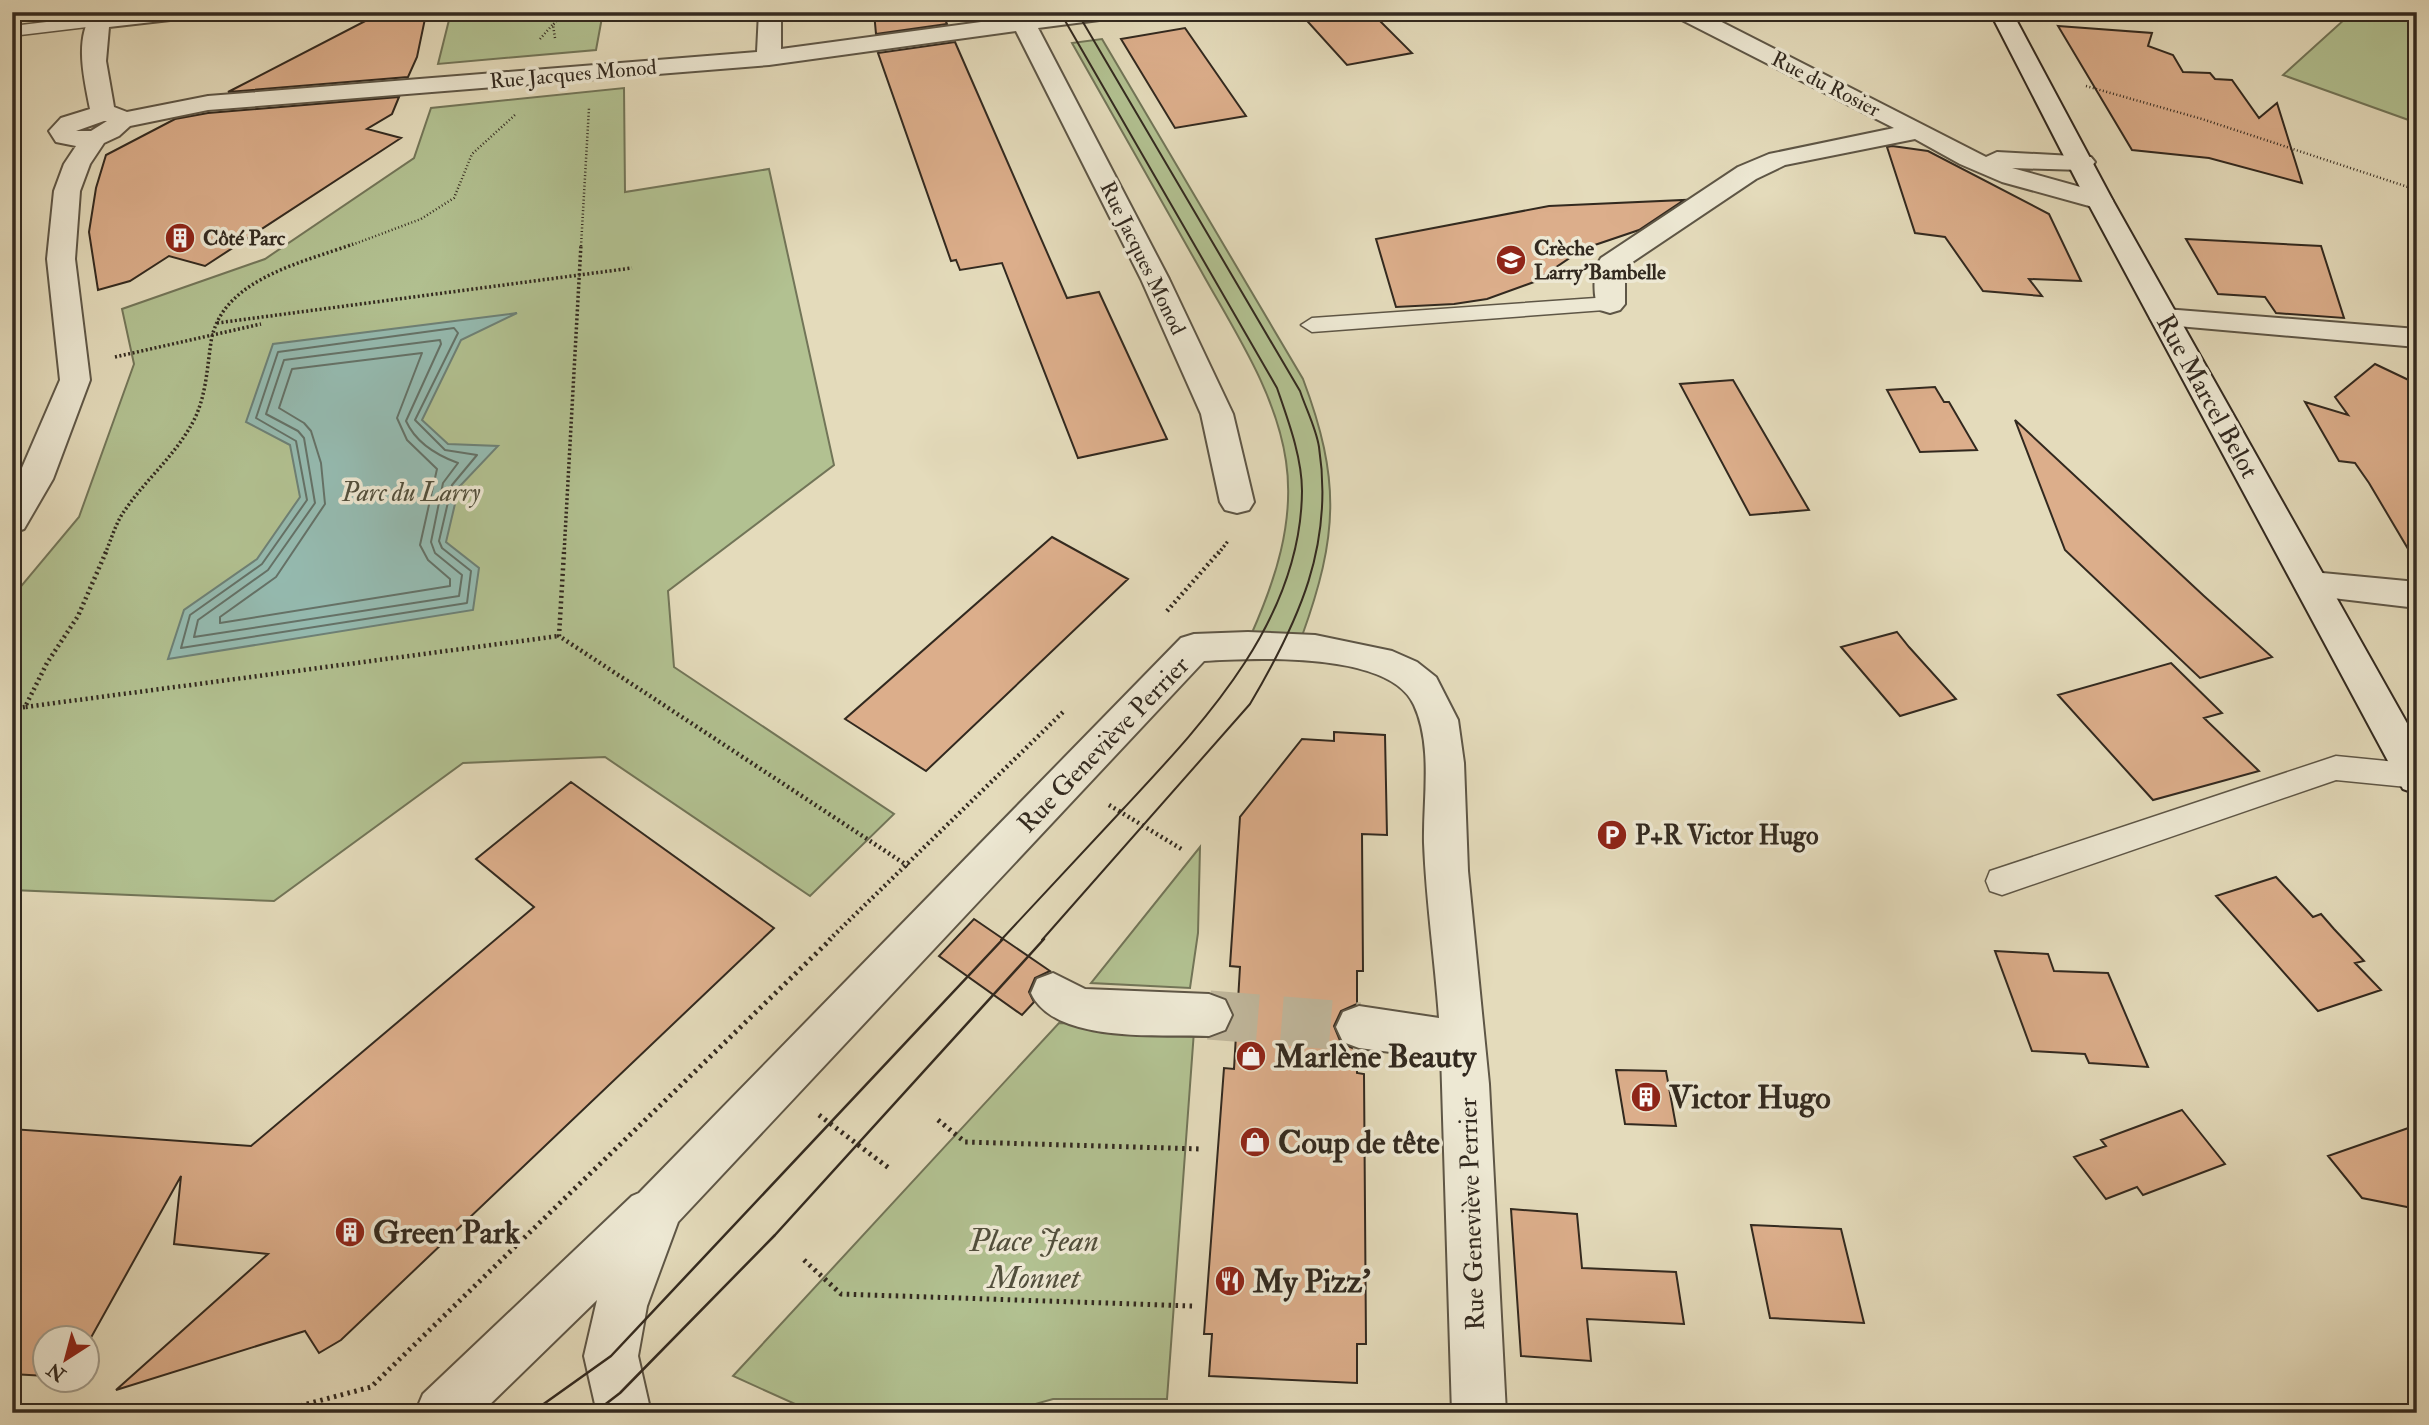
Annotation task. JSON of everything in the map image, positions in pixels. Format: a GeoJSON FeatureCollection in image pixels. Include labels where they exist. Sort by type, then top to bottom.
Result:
{"type":"FeatureCollection","features":[{"type":"Feature","properties":{"kind":"street"},"geometry":{"type":"LineString","coordinates":[[12,521],[41,467],[75,380],[61,259],[66,205],[76,164],[107,124],[93,47],[101,16],[179,12]]}},
{"type":"Feature","properties":{"kind":"street"},"geometry":{"type":"LineString","coordinates":[[769,58],[770,12]]}},
{"type":"Feature","properties":{"kind":"street","name":"Rue Jacques Monod"},"geometry":{"type":"LineString","coordinates":[[107,124],[208,103],[769,58],[1107,12]]}},
{"type":"Feature","properties":{"kind":"street","name":"Rue du Rosier"},"geometry":{"type":"LineString","coordinates":[[1684,12],[1917,131],[1965,159],[2052,192],[2100,201]]}},
{"type":"Feature","properties":{"kind":"street","name":"Rue Marcel Belot"},"geometry":{"type":"LineString","coordinates":[[2001,12],[2082,162],[2100,201],[2416,777]]}},
{"type":"Feature","properties":{"kind":"street","name":"Rue Jacques Monod"},"geometry":{"type":"LineString","coordinates":[[1024,24],[1155,279],[1217,414],[1237,502]]}},
{"type":"Feature","properties":{"kind":"street"},"geometry":{"type":"LineString","coordinates":[[1610,303],[1611,264],[1747,173],[1779,159],[1917,131]]}},
{"type":"Feature","properties":{"kind":"street","name":"Rue du Rosier"},"geometry":{"type":"LineString","coordinates":[[1965,159],[2082,162]]}},
{"type":"Feature","properties":{"kind":"street"},"geometry":{"type":"LineString","coordinates":[[2165,318],[2417,338]]}},
{"type":"Feature","properties":{"kind":"street"},"geometry":{"type":"LineString","coordinates":[[2312,585],[2417,595]]}},
{"type":"Feature","properties":{"kind":"street","name":"Rue Geneviève Perrier"},"geometry":{"type":"LineString","coordinates":[[442,1413],[659,1206],[1194,648],[1256,643],[1359,656],[1407,673],[1422,686],[1433,701],[1441,728],[1445,847],[1463,1037],[1479,1413]]}},
{"type":"Feature","properties":{"kind":"street"},"geometry":{"type":"LineString","coordinates":[[1053,993],[1079,1009],[1209,1015]]}},
{"type":"Feature","properties":{"kind":"street"},"geometry":{"type":"LineString","coordinates":[[1359,1027],[1430,1036]]}},
{"type":"Feature","properties":{"kind":"street","name":"Rue Geneviève Perrier"},"geometry":{"type":"LineString","coordinates":[[624,1413],[611,1356],[621,1306],[659,1206]]}},
{"type":"Feature","properties":{"kind":"lane"},"geometry":{"type":"LineString","coordinates":[[12,32],[101,16]]}},
{"type":"Feature","properties":{"kind":"lane"},"geometry":{"type":"LineString","coordinates":[[1312,325],[1610,303]]}},
{"type":"Feature","properties":{"kind":"lane"},"geometry":{"type":"LineString","coordinates":[[2002,881],[2336,768],[2416,777]]}},
{"type":"Feature","properties":{"kind":"path"},"geometry":{"type":"LineString","coordinates":[[24,707],[47,663],[78,617],[124,511],[175,451],[195,418],[209,372],[214,332],[220,313],[234,298],[268,276],[421,219],[454,198],[472,154],[511,121],[520,109],[522,78],[516,62],[519,52],[538,40],[565,12]]}},
{"type":"Feature","properties":{"kind":"path"},"geometry":{"type":"LineString","coordinates":[[554,23],[559,55],[590,89],[577,274],[559,636]]}},
{"type":"Feature","properties":{"kind":"path"},"geometry":{"type":"LineString","coordinates":[[2034,72],[2295,148],[2417,190]]}},
{"type":"Feature","properties":{"kind":"path"},"geometry":{"type":"LineString","coordinates":[[217,323],[632,268]]}},
{"type":"Feature","properties":{"kind":"path"},"geometry":{"type":"LineString","coordinates":[[73,367],[214,332],[261,324]]}},
{"type":"Feature","properties":{"kind":"path"},"geometry":{"type":"LineString","coordinates":[[1165,613],[1194,585],[1231,537]]}},
{"type":"Feature","properties":{"kind":"path"},"geometry":{"type":"LineString","coordinates":[[12,709],[559,636],[906,865]]}},
{"type":"Feature","properties":{"kind":"path"},"geometry":{"type":"LineString","coordinates":[[274,1413],[371,1387],[1069,706]]}},
{"type":"Feature","properties":{"kind":"path"},"geometry":{"type":"LineString","coordinates":[[1102,801],[1183,850]]}},
{"type":"Feature","properties":{"kind":"path"},"geometry":{"type":"LineString","coordinates":[[813,1111],[890,1169]]}},
{"type":"Feature","properties":{"kind":"path"},"geometry":{"type":"LineString","coordinates":[[938,1120],[965,1142],[1202,1149]]}},
{"type":"Feature","properties":{"kind":"path"},"geometry":{"type":"LineString","coordinates":[[804,1260],[841,1294],[1193,1307]]}},
{"type":"Feature","properties":{"kind":"green space"},"geometry":{"type":"Polygon","coordinates":[[[451,12],[603,12],[596,50],[438,64],[451,12]]]}},
{"type":"Feature","properties":{"kind":"green space"},"geometry":{"type":"Polygon","coordinates":[[[2323,12],[2417,12],[2417,123],[2283,75],[2345,19],[2323,12]]]}},
{"type":"Feature","properties":{"kind":"green space"},"geometry":{"type":"Polygon","coordinates":[[[1102,39],[1303,379],[1324,448],[1330,508],[1323,568],[1302,636],[1251,635],[1268,594],[1285,529],[1288,484],[1281,435],[1252,362],[1072,43],[1102,39]]]}},
{"type":"Feature","properties":{"kind":"green space","name":"Parc du Larry"},"geometry":{"type":"Polygon","coordinates":[[[624,88],[625,192],[769,169],[834,465],[668,591],[674,667],[894,814],[810,896],[605,757],[463,763],[274,901],[12,890],[12,597],[79,517],[134,364],[122,309],[265,259],[414,158],[431,108],[624,88]]]}},
{"type":"Feature","properties":{"kind":"green space"},"geometry":{"type":"Polygon","coordinates":[[[1200,847],[1198,933],[1190,988],[1091,983],[1200,847]]]}},
{"type":"Feature","properties":{"kind":"green space","name":"Place Jean Monnet"},"geometry":{"type":"Polygon","coordinates":[[[1059,1023],[1194,1031],[1167,1399],[1053,1399],[1004,1413],[815,1413],[733,1376],[1059,1023]]]}},
{"type":"Feature","properties":{"kind":"water"},"geometry":{"type":"Polygon","coordinates":[[[517,313],[461,340],[422,420],[448,444],[498,446],[459,487],[446,542],[479,568],[473,610],[168,659],[184,610],[257,559],[300,497],[290,445],[246,422],[273,344],[517,313]]]}},
{"type":"Feature","properties":{"kind":"building"},"geometry":{"type":"Polygon","coordinates":[[[874,12],[942,12],[947,24],[876,34],[874,12]]]}},
{"type":"Feature","properties":{"kind":"building"},"geometry":{"type":"Polygon","coordinates":[[[1299,12],[1371,12],[1412,53],[1347,65],[1299,12]]]}},
{"type":"Feature","properties":{"kind":"building"},"geometry":{"type":"Polygon","coordinates":[[[409,13],[409,16],[426,14],[417,57],[408,77],[228,92],[371,18],[409,13]]]}},
{"type":"Feature","properties":{"kind":"building"},"geometry":{"type":"Polygon","coordinates":[[[2058,26],[2152,33],[2148,46],[2173,55],[2183,72],[2210,73],[2215,79],[2232,80],[2259,118],[2277,103],[2302,183],[2209,158],[2132,150],[2058,26]]]}},
{"type":"Feature","properties":{"kind":"building"},"geometry":{"type":"Polygon","coordinates":[[[1185,28],[1246,116],[1175,128],[1121,39],[1185,28]]]}},
{"type":"Feature","properties":{"kind":"building"},"geometry":{"type":"Polygon","coordinates":[[[955,42],[1067,298],[1099,292],[1167,439],[1078,458],[1002,263],[960,270],[956,260],[951,261],[878,53],[955,42]]]}},
{"type":"Feature","properties":{"kind":"building"},"geometry":{"type":"Polygon","coordinates":[[[399,97],[392,114],[367,129],[401,138],[205,266],[169,256],[130,281],[98,290],[89,232],[96,188],[106,155],[175,119],[208,113],[399,97]]]}},
{"type":"Feature","properties":{"kind":"building"},"geometry":{"type":"Polygon","coordinates":[[[1887,147],[1928,151],[2049,214],[2081,281],[2029,279],[2042,296],[1983,291],[1945,237],[1915,233],[1887,147]]]}},
{"type":"Feature","properties":{"kind":"building"},"geometry":{"type":"Polygon","coordinates":[[[1684,200],[1639,230],[1583,249],[1534,282],[1487,299],[1454,304],[1396,307],[1376,239],[1549,206],[1684,200]]]}},
{"type":"Feature","properties":{"kind":"building"},"geometry":{"type":"Polygon","coordinates":[[[2186,239],[2321,246],[2344,318],[2276,313],[2265,297],[2218,294],[2186,239]]]}},
{"type":"Feature","properties":{"kind":"building"},"geometry":{"type":"Polygon","coordinates":[[[2375,364],[2417,384],[2417,564],[2369,483],[2355,463],[2339,461],[2305,402],[2348,415],[2335,397],[2375,364]]]}},
{"type":"Feature","properties":{"kind":"building"},"geometry":{"type":"Polygon","coordinates":[[[1733,380],[1809,510],[1750,515],[1680,384],[1733,380]]]}},
{"type":"Feature","properties":{"kind":"building"},"geometry":{"type":"Polygon","coordinates":[[[1935,387],[1944,402],[1949,402],[1977,450],[1920,452],[1887,390],[1935,387]]]}},
{"type":"Feature","properties":{"kind":"building"},"geometry":{"type":"Polygon","coordinates":[[[2015,420],[2272,657],[2200,678],[2065,550],[2015,420]]]}},
{"type":"Feature","properties":{"kind":"building"},"geometry":{"type":"Polygon","coordinates":[[[1052,537],[1128,579],[926,771],[845,719],[1052,537]]]}},
{"type":"Feature","properties":{"kind":"building"},"geometry":{"type":"Polygon","coordinates":[[[1897,632],[1956,699],[1900,716],[1841,647],[1897,632]]]}},
{"type":"Feature","properties":{"kind":"building"},"geometry":{"type":"Polygon","coordinates":[[[2171,663],[2222,713],[2204,718],[2259,771],[2153,800],[2058,695],[2171,663]]]}},
{"type":"Feature","properties":{"kind":"building"},"geometry":{"type":"Polygon","coordinates":[[[1334,732],[1385,735],[1387,835],[1362,834],[1363,971],[1357,971],[1357,1004],[1341,1011],[1334,1026],[1341,1043],[1357,1050],[1357,1073],[1364,1074],[1366,1344],[1357,1344],[1357,1383],[1209,1376],[1212,1334],[1204,1334],[1224,1068],[1234,1069],[1240,967],[1230,966],[1240,817],[1302,739],[1334,741],[1334,732]]]}},
{"type":"Feature","properties":{"kind":"building"},"geometry":{"type":"Polygon","coordinates":[[[571,782],[774,928],[341,1340],[319,1353],[305,1331],[116,1390],[268,1254],[174,1244],[181,1176],[99,1324],[32,1324],[32,1375],[12,1374],[12,1129],[251,1146],[534,907],[476,859],[571,782]]]}},
{"type":"Feature","properties":{"kind":"building"},"geometry":{"type":"Polygon","coordinates":[[[2276,877],[2313,917],[2321,914],[2364,961],[2355,963],[2381,990],[2318,1011],[2216,896],[2276,877]]]}},
{"type":"Feature","properties":{"kind":"building"},"geometry":{"type":"Polygon","coordinates":[[[974,919],[1050,971],[1035,978],[1029,992],[1034,1002],[1022,1015],[939,956],[974,919]]]}},
{"type":"Feature","properties":{"kind":"building"},"geometry":{"type":"Polygon","coordinates":[[[1995,951],[2048,954],[2054,971],[2108,973],[2148,1067],[2089,1063],[2085,1054],[2032,1051],[1995,951]]]}},
{"type":"Feature","properties":{"kind":"building","name":"Victor Hugo"},"geometry":{"type":"Polygon","coordinates":[[[1616,1070],[1666,1071],[1676,1126],[1625,1124],[1616,1070]]]}},
{"type":"Feature","properties":{"kind":"building"},"geometry":{"type":"Polygon","coordinates":[[[2182,1110],[2225,1164],[2143,1195],[2137,1187],[2106,1199],[2074,1157],[2106,1146],[2101,1140],[2182,1110]]]}},
{"type":"Feature","properties":{"kind":"building"},"geometry":{"type":"Polygon","coordinates":[[[2417,1125],[2417,1209],[2362,1198],[2328,1156],[2417,1125]]]}},
{"type":"Feature","properties":{"kind":"building"},"geometry":{"type":"Polygon","coordinates":[[[1511,1209],[1577,1214],[1582,1268],[1676,1272],[1684,1324],[1587,1319],[1591,1361],[1521,1356],[1511,1209]]]}},
{"type":"Feature","properties":{"kind":"building"},"geometry":{"type":"Polygon","coordinates":[[[1751,1225],[1841,1229],[1864,1323],[1770,1318],[1751,1225]]]}},
{"type":"Feature","properties":{"kind":"tunnel"},"geometry":{"type":"LineString","coordinates":[[1209,1015],[1359,1027]]}},
{"type":"Feature","properties":{"kind":"tram line"},"geometry":{"type":"LineString","coordinates":[[1001,940],[1186,739],[1243,665],[1267,625],[1285,583],[1297,538],[1302,491],[1297,452],[1277,388],[1060,12]]}},
{"type":"Feature","properties":{"kind":"tram line"},"geometry":{"type":"LineString","coordinates":[[1042,940],[1250,704],[1284,643],[1297,612],[1317,549],[1321,517],[1319,447],[1300,391],[1077,12]]}},
{"type":"Feature","properties":{"kind":"tram line"},"geometry":{"type":"LineString","coordinates":[[531,1413],[611,1356],[1003,939]]}},
{"type":"Feature","properties":{"kind":"tram line"},"geometry":{"type":"LineString","coordinates":[[594,1413],[620,1393],[775,1235],[1044,939]]}},
{"type":"Feature","properties":{"kind":"place","name":"Côté Parc"},"geometry":{"type":"Point","coordinates":[180,238]}},
{"type":"Feature","properties":{"kind":"place","name":"Crèche Larry'Bambelle"},"geometry":{"type":"Point","coordinates":[1511,260]}},
{"type":"Feature","properties":{"kind":"place","name":"P+R Victor Hugo"},"geometry":{"type":"Point","coordinates":[1612,835]}},
{"type":"Feature","properties":{"kind":"place","name":"Marlène Beauty"},"geometry":{"type":"Point","coordinates":[1251,1056]}},
{"type":"Feature","properties":{"kind":"place","name":"Victor Hugo"},"geometry":{"type":"Point","coordinates":[1646,1097]}},
{"type":"Feature","properties":{"kind":"place","name":"Coup de tête"},"geometry":{"type":"Point","coordinates":[1255,1142]}},
{"type":"Feature","properties":{"kind":"place","name":"Green Park"},"geometry":{"type":"Point","coordinates":[350,1232]}},
{"type":"Feature","properties":{"kind":"place","name":"My Pizz'"},"geometry":{"type":"Point","coordinates":[1230,1281]}}]}
